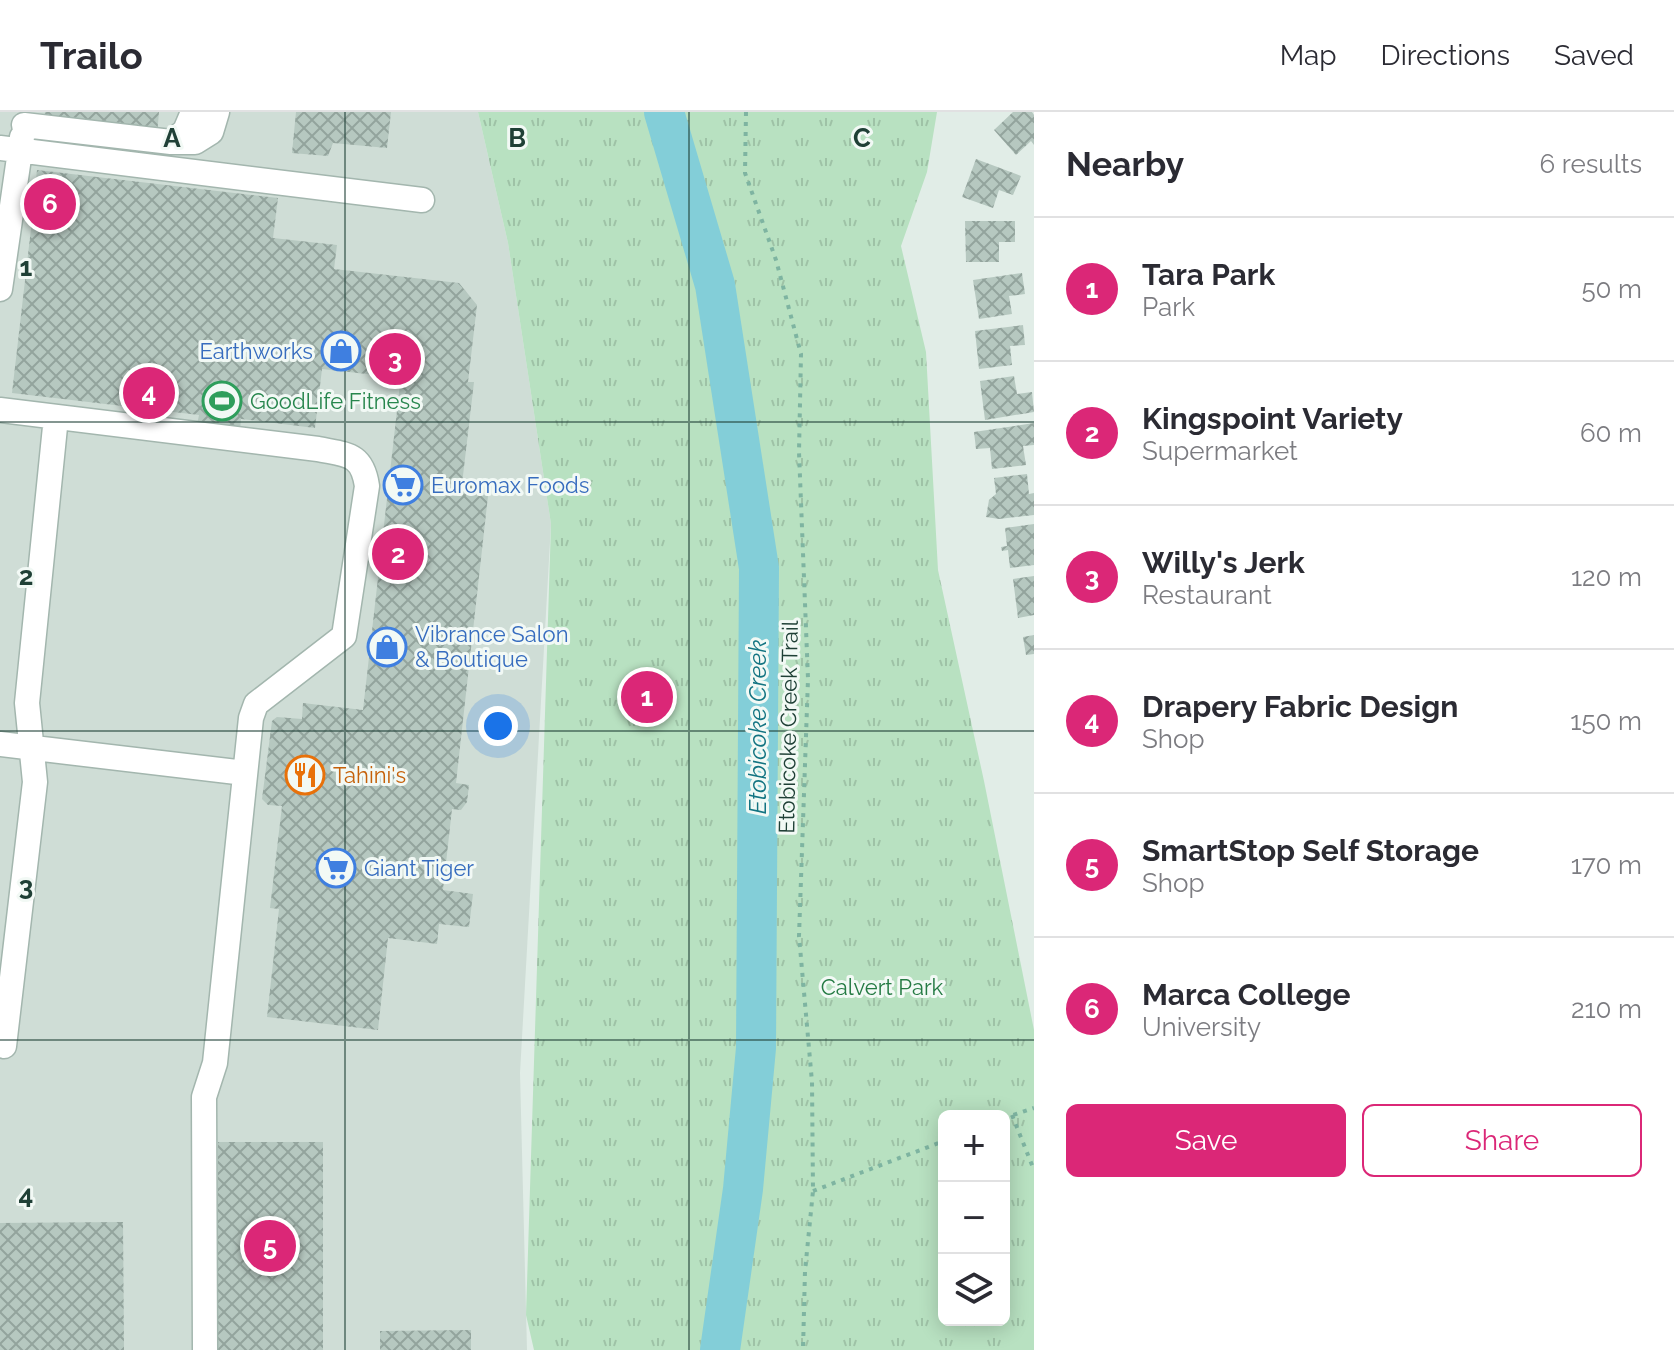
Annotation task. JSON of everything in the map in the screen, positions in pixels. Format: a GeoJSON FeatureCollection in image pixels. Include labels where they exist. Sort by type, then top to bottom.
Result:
{"type":"FeatureCollection","features":[{"type":"Feature","properties":{"kind":"lane"},"geometry":{"type":"LineString","coordinates":[[171,142],[185,131],[193,112]]}},
{"type":"Feature","properties":{"kind":"lane"},"geometry":{"type":"LineString","coordinates":[[0,289],[10,150],[24,118],[171,142],[195,142],[211,132],[217,112]]}},
{"type":"Feature","properties":{"kind":"lane"},"geometry":{"type":"LineString","coordinates":[[10,150],[422,200]]}},
{"type":"Feature","properties":{"kind":"lane"},"geometry":{"type":"LineString","coordinates":[[0,410],[318,449],[352,456],[364,470],[367,486],[344,636],[256,704],[251,718],[215,1063],[204,1097],[205,1350]]}},
{"type":"Feature","properties":{"kind":"lane"},"geometry":{"type":"LineString","coordinates":[[4,1046],[35,782],[27,703],[56,417]]}},
{"type":"Feature","properties":{"kind":"lane"},"geometry":{"type":"LineString","coordinates":[[0,744],[245,773]]}},
{"type":"Feature","properties":{"kind":"path","name":"Etobicoke Creek Trail"},"geometry":{"type":"LineString","coordinates":[[746,112],[745,173],[776,260],[801,354],[799,452],[808,679],[799,936],[812,1082],[813,1191],[805,1271],[803,1350]]}},
{"type":"Feature","properties":{"kind":"path"},"geometry":{"type":"LineString","coordinates":[[1034,1108],[1012,1115],[1034,1170]]}},
{"type":"Feature","properties":{"kind":"path"},"geometry":{"type":"LineString","coordinates":[[813,1191],[938,1143]]}},
{"type":"Feature","properties":{"kind":"shaded area"},"geometry":{"type":"Polygon","coordinates":[[[0,112],[478,112],[508,243],[551,524],[520,1073],[527,1350],[0,1350],[0,112]]]}},
{"type":"Feature","properties":{"kind":"green space","name":"Calvert Park"},"geometry":{"type":"Polygon","coordinates":[[[478,112],[937,112],[927,172],[901,246],[926,352],[938,570],[1034,1030],[1034,1350],[534,1350],[526,1315],[551,524],[508,243],[478,112]]]}},
{"type":"Feature","properties":{"kind":"building"},"geometry":{"type":"Polygon","coordinates":[[[45,112],[159,112],[157,135],[43,123],[45,112]]]}},
{"type":"Feature","properties":{"kind":"building"},"geometry":{"type":"Polygon","coordinates":[[[296,112],[391,112],[387,148],[333,143],[328,156],[292,153],[296,112]]]}},
{"type":"Feature","properties":{"kind":"building"},"geometry":{"type":"Polygon","coordinates":[[[1013,112],[1032,112],[1034,115],[1034,145],[1031,141],[1016,155],[994,130],[1013,112]]]}},
{"type":"Feature","properties":{"kind":"building"},"geometry":{"type":"Polygon","coordinates":[[[976,159],[1021,176],[1013,195],[999,190],[993,208],[962,197],[976,159]]]}},
{"type":"Feature","properties":{"kind":"building"},"geometry":{"type":"Polygon","coordinates":[[[37,170],[278,198],[273,238],[337,245],[334,269],[459,283],[477,305],[468,382],[474,382],[462,484],[489,487],[456,783],[469,785],[467,802],[461,810],[452,809],[443,890],[473,894],[469,927],[439,924],[437,944],[388,938],[378,1030],[267,1017],[279,909],[270,908],[282,806],[268,805],[262,799],[272,721],[277,717],[302,719],[303,703],[363,710],[400,384],[393,377],[322,369],[315,428],[241,419],[240,430],[197,425],[199,415],[12,393],[32,220],[20,218],[23,189],[35,190],[37,170]]]}},
{"type":"Feature","properties":{"kind":"building"},"geometry":{"type":"Polygon","coordinates":[[[965,221],[1015,221],[1015,242],[999,242],[999,262],[966,262],[965,221]]]}},
{"type":"Feature","properties":{"kind":"building"},"geometry":{"type":"Polygon","coordinates":[[[1022,273],[1025,294],[1009,296],[1012,314],[979,319],[973,280],[1022,273]]]}},
{"type":"Feature","properties":{"kind":"building"},"geometry":{"type":"Polygon","coordinates":[[[1023,325],[1025,345],[1010,346],[1012,365],[979,369],[975,331],[1023,325]]]}},
{"type":"Feature","properties":{"kind":"building"},"geometry":{"type":"Polygon","coordinates":[[[1014,376],[1017,394],[1032,392],[1034,412],[985,420],[980,381],[1014,376]]]}},
{"type":"Feature","properties":{"kind":"building"},"geometry":{"type":"Polygon","coordinates":[[[1034,423],[1034,445],[1023,446],[1026,465],[992,469],[990,448],[976,449],[974,432],[1034,423]]]}},
{"type":"Feature","properties":{"kind":"building"},"geometry":{"type":"Polygon","coordinates":[[[1027,474],[1029,494],[1034,493],[1034,515],[999,519],[986,517],[989,500],[996,494],[994,478],[1027,474]]]}},
{"type":"Feature","properties":{"kind":"building"},"geometry":{"type":"Polygon","coordinates":[[[1034,524],[1034,565],[1010,568],[1008,550],[1002,551],[1001,547],[1007,546],[1005,528],[1034,524]]]}},
{"type":"Feature","properties":{"kind":"building"},"geometry":{"type":"Polygon","coordinates":[[[1034,576],[1034,615],[1018,618],[1013,579],[1034,576]]]}},
{"type":"Feature","properties":{"kind":"building"},"geometry":{"type":"Polygon","coordinates":[[[1034,635],[1034,654],[1026,655],[1023,637],[1034,635]]]}},
{"type":"Feature","properties":{"kind":"building"},"geometry":{"type":"Polygon","coordinates":[[[218,1142],[323,1142],[323,1350],[218,1350],[218,1142]]]}},
{"type":"Feature","properties":{"kind":"building"},"geometry":{"type":"Polygon","coordinates":[[[123,1222],[124,1350],[0,1350],[0,1223],[123,1222]]]}},
{"type":"Feature","properties":{"kind":"building"},"geometry":{"type":"Polygon","coordinates":[[[471,1330],[471,1350],[380,1350],[380,1331],[471,1330]]]}},
{"type":"Feature","properties":{"kind":"waterway","name":"Etobicoke Creek"},"geometry":{"type":"LineString","coordinates":[[664,112],[715,285],[759,568],[756,1048],[743,1189],[720,1350]]}},
{"type":"Feature","properties":{"kind":"place","name":"Marca College"},"geometry":{"type":"Point","coordinates":[50,204]}},
{"type":"Feature","properties":{"kind":"place","name":"Earthworks"},"geometry":{"type":"Point","coordinates":[341,351]}},
{"type":"Feature","properties":{"kind":"place","name":"Willy's Jerk"},"geometry":{"type":"Point","coordinates":[395,359]}},
{"type":"Feature","properties":{"kind":"place","name":"Drapery Fabric Design"},"geometry":{"type":"Point","coordinates":[149,393]}},
{"type":"Feature","properties":{"kind":"place","name":"GoodLife Fitness"},"geometry":{"type":"Point","coordinates":[222,401]}},
{"type":"Feature","properties":{"kind":"place","name":"Euromax Foods"},"geometry":{"type":"Point","coordinates":[403,485]}},
{"type":"Feature","properties":{"kind":"place","name":"Kingspoint Variety"},"geometry":{"type":"Point","coordinates":[398,554]}},
{"type":"Feature","properties":{"kind":"place","name":"Vibrance Salon & Boutique"},"geometry":{"type":"Point","coordinates":[387,647]}},
{"type":"Feature","properties":{"kind":"place","name":"Tara Park"},"geometry":{"type":"Point","coordinates":[647,697]}},
{"type":"Feature","properties":{"kind":"place","name":"Tahini's"},"geometry":{"type":"Point","coordinates":[305,775]}},
{"type":"Feature","properties":{"kind":"place","name":"Giant Tiger"},"geometry":{"type":"Point","coordinates":[336,868]}},
{"type":"Feature","properties":{"kind":"place","name":"SmartStop Self Storage"},"geometry":{"type":"Point","coordinates":[270,1246]}}]}
